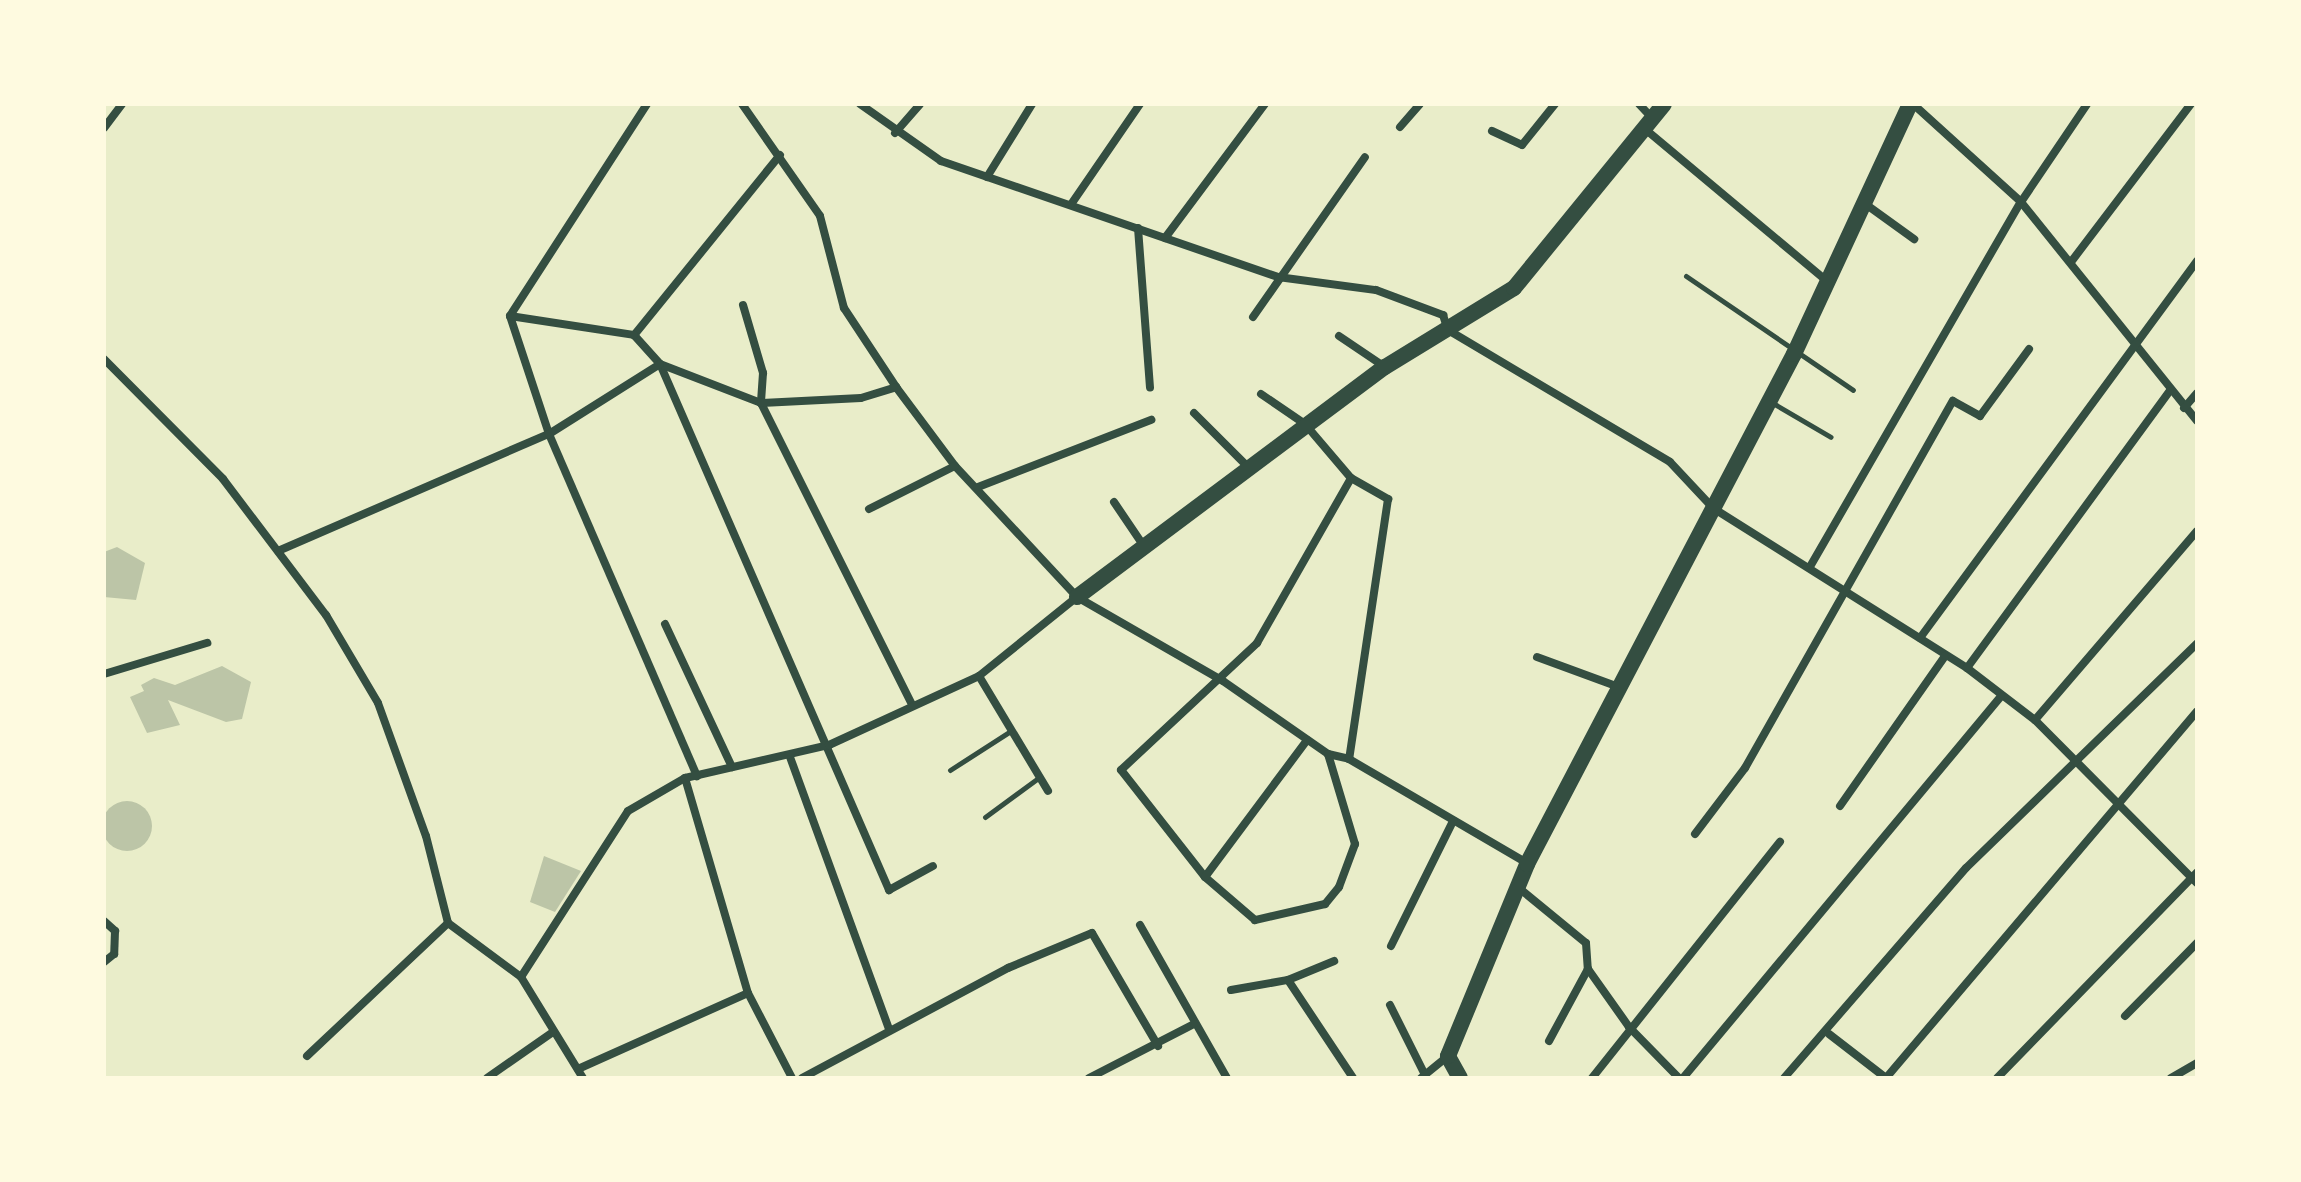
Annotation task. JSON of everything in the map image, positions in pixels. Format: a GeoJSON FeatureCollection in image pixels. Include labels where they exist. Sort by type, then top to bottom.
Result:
{"type":"FeatureCollection","features":[{"type":"Feature","properties":{"kind":"main road"},"geometry":{"type":"LineString","coordinates":[[1077,597],[1146,549],[1305,424],[1385,367],[1514,288],[1664,104]]}},
{"type":"Feature","properties":{"kind":"main road"},"geometry":{"type":"LineString","coordinates":[[1460,1078],[1448,1056],[1520,889],[1527,864],[1794,354],[1911,104]]}},
{"type":"Feature","properties":{"kind":"street"},"geometry":{"type":"LineString","coordinates":[[104,128],[122,104]]}},
{"type":"Feature","properties":{"kind":"street"},"geometry":{"type":"LineString","coordinates":[[510,316],[647,104]]}},
{"type":"Feature","properties":{"kind":"street"},"geometry":{"type":"LineString","coordinates":[[742,104],[820,216],[844,308],[896,387],[955,466],[978,487],[1077,597],[1223,681],[1328,754],[1349,759],[1527,864]]}},
{"type":"Feature","properties":{"kind":"street"},"geometry":{"type":"LineString","coordinates":[[860,104],[895,133],[941,161],[1072,203],[1278,277],[1376,290],[1443,315],[1448,330],[1670,462],[1713,508],[1843,584],[1945,656],[1967,668],[2000,697],[2035,720],[2195,877],[1997,1078]]}},
{"type":"Feature","properties":{"kind":"street"},"geometry":{"type":"LineString","coordinates":[[895,133],[920,104]]}},
{"type":"Feature","properties":{"kind":"street"},"geometry":{"type":"LineString","coordinates":[[987,177],[1032,104]]}},
{"type":"Feature","properties":{"kind":"street"},"geometry":{"type":"LineString","coordinates":[[1072,203],[1140,104]]}},
{"type":"Feature","properties":{"kind":"street"},"geometry":{"type":"LineString","coordinates":[[1165,238],[1265,104]]}},
{"type":"Feature","properties":{"kind":"street"},"geometry":{"type":"LineString","coordinates":[[1400,127],[1420,104]]}},
{"type":"Feature","properties":{"kind":"street"},"geometry":{"type":"LineString","coordinates":[[1492,131],[1522,145],[1555,104]]}},
{"type":"Feature","properties":{"kind":"street"},"geometry":{"type":"LineString","coordinates":[[1639,104],[1649,124],[1827,281]]}},
{"type":"Feature","properties":{"kind":"street"},"geometry":{"type":"LineString","coordinates":[[1911,104],[2021,202],[2197,421]]}},
{"type":"Feature","properties":{"kind":"street"},"geometry":{"type":"LineString","coordinates":[[1811,565],[2021,202],[2087,104]]}},
{"type":"Feature","properties":{"kind":"street"},"geometry":{"type":"LineString","coordinates":[[2071,262],[2191,104]]}},
{"type":"Feature","properties":{"kind":"street"},"geometry":{"type":"LineString","coordinates":[[634,335],[780,155]]}},
{"type":"Feature","properties":{"kind":"street"},"geometry":{"type":"LineString","coordinates":[[1253,317],[1278,277],[1365,157]]}},
{"type":"Feature","properties":{"kind":"street"},"geometry":{"type":"LineString","coordinates":[[1863,203],[1914,239]]}},
{"type":"Feature","properties":{"kind":"street"},"geometry":{"type":"LineString","coordinates":[[1138,228],[1150,388]]}},
{"type":"Feature","properties":{"kind":"street"},"geometry":{"type":"LineString","coordinates":[[1920,638],[2134,342],[2197,261]]}},
{"type":"Feature","properties":{"kind":"street"},"geometry":{"type":"LineString","coordinates":[[743,305],[763,373],[761,403],[912,705]]}},
{"type":"Feature","properties":{"kind":"street"},"geometry":{"type":"LineString","coordinates":[[510,316],[634,335],[660,364],[829,745],[889,890],[933,866]]}},
{"type":"Feature","properties":{"kind":"street"},"geometry":{"type":"LineString","coordinates":[[510,316],[549,434],[697,776]]}},
{"type":"Feature","properties":{"kind":"street"},"geometry":{"type":"LineString","coordinates":[[1339,336],[1385,367]]}},
{"type":"Feature","properties":{"kind":"street"},"geometry":{"type":"LineString","coordinates":[[1695,834],[1745,768],[1843,584],[1953,401],[1980,416],[2029,349]]}},
{"type":"Feature","properties":{"kind":"street"},"geometry":{"type":"LineString","coordinates":[[104,359],[223,479],[278,551],[378,703],[426,836],[448,923],[521,977],[583,1078]]}},
{"type":"Feature","properties":{"kind":"street"},"geometry":{"type":"LineString","coordinates":[[660,364],[761,403],[861,398],[896,387]]}},
{"type":"Feature","properties":{"kind":"street"},"geometry":{"type":"LineString","coordinates":[[278,551],[549,434],[660,364]]}},
{"type":"Feature","properties":{"kind":"street"},"geometry":{"type":"LineString","coordinates":[[1967,668],[2170,391]]}},
{"type":"Feature","properties":{"kind":"street"},"geometry":{"type":"LineString","coordinates":[[2184,408],[2197,393]]}},
{"type":"Feature","properties":{"kind":"street"},"geometry":{"type":"LineString","coordinates":[[1261,394],[1305,424],[1351,478],[1388,499],[1349,759]]}},
{"type":"Feature","properties":{"kind":"street"},"geometry":{"type":"LineString","coordinates":[[1194,413],[1249,468]]}},
{"type":"Feature","properties":{"kind":"street"},"geometry":{"type":"LineString","coordinates":[[978,487],[1151,420]]}},
{"type":"Feature","properties":{"kind":"street"},"geometry":{"type":"LineString","coordinates":[[869,509],[955,466]]}},
{"type":"Feature","properties":{"kind":"street"},"geometry":{"type":"LineString","coordinates":[[1328,754],[1355,844],[1325,904],[1255,920],[1205,877],[1121,770],[1223,681],[1279,611],[1351,478]]}},
{"type":"Feature","properties":{"kind":"street"},"geometry":{"type":"LineString","coordinates":[[1114,502],[1146,549]]}},
{"type":"Feature","properties":{"kind":"street"},"geometry":{"type":"LineString","coordinates":[[2035,720],[2197,531]]}},
{"type":"Feature","properties":{"kind":"street"},"geometry":{"type":"LineString","coordinates":[[521,977],[628,811],[685,778],[790,757],[829,745],[979,676],[1077,597]]}},
{"type":"Feature","properties":{"kind":"street"},"geometry":{"type":"LineString","coordinates":[[665,624],[732,767]]}},
{"type":"Feature","properties":{"kind":"street"},"geometry":{"type":"LineString","coordinates":[[104,674],[207,643]]}},
{"type":"Feature","properties":{"kind":"street"},"geometry":{"type":"LineString","coordinates":[[1784,1078],[1829,1034],[1966,868],[2080,765],[2197,643]]}},
{"type":"Feature","properties":{"kind":"street"},"geometry":{"type":"LineString","coordinates":[[1840,806],[1945,656]]}},
{"type":"Feature","properties":{"kind":"street"},"geometry":{"type":"LineString","coordinates":[[1537,657],[1620,687]]}},
{"type":"Feature","properties":{"kind":"street"},"geometry":{"type":"LineString","coordinates":[[979,676],[1009,732],[1048,791]]}},
{"type":"Feature","properties":{"kind":"street"},"geometry":{"type":"LineString","coordinates":[[1520,889],[1586,943],[1588,969],[1629,1027],[1681,1078],[2000,697]]}},
{"type":"Feature","properties":{"kind":"street"},"geometry":{"type":"LineString","coordinates":[[1829,1034],[1886,1078],[2197,711]]}},
{"type":"Feature","properties":{"kind":"street"},"geometry":{"type":"LineString","coordinates":[[1205,877],[1307,740]]}},
{"type":"Feature","properties":{"kind":"street"},"geometry":{"type":"LineString","coordinates":[[790,757],[889,1029]]}},
{"type":"Feature","properties":{"kind":"street"},"geometry":{"type":"LineString","coordinates":[[685,778],[748,993],[792,1078]]}},
{"type":"Feature","properties":{"kind":"street"},"geometry":{"type":"LineString","coordinates":[[1391,946],[1453,821]]}},
{"type":"Feature","properties":{"kind":"street"},"geometry":{"type":"LineString","coordinates":[[1592,1078],[1629,1027],[1780,842]]}},
{"type":"Feature","properties":{"kind":"street"},"geometry":{"type":"LineString","coordinates":[[104,921],[115,931],[114,954],[104,962]]}},
{"type":"Feature","properties":{"kind":"street"},"geometry":{"type":"LineString","coordinates":[[307,1056],[448,923]]}},
{"type":"Feature","properties":{"kind":"street"},"geometry":{"type":"LineString","coordinates":[[1140,925],[1227,1078]]}},
{"type":"Feature","properties":{"kind":"street"},"geometry":{"type":"LineString","coordinates":[[802,1078],[889,1029],[1092,933],[1158,1046]]}},
{"type":"Feature","properties":{"kind":"street"},"geometry":{"type":"LineString","coordinates":[[2125,1016],[2197,943]]}},
{"type":"Feature","properties":{"kind":"street"},"geometry":{"type":"LineString","coordinates":[[1231,990],[1288,980],[1334,961]]}},
{"type":"Feature","properties":{"kind":"street"},"geometry":{"type":"LineString","coordinates":[[1549,1041],[1588,969]]}},
{"type":"Feature","properties":{"kind":"street"},"geometry":{"type":"LineString","coordinates":[[1288,980],[1353,1078]]}},
{"type":"Feature","properties":{"kind":"street"},"geometry":{"type":"LineString","coordinates":[[578,1069],[748,993]]}},
{"type":"Feature","properties":{"kind":"street"},"geometry":{"type":"LineString","coordinates":[[1390,1005],[1423,1077],[1448,1056]]}},
{"type":"Feature","properties":{"kind":"street"},"geometry":{"type":"LineString","coordinates":[[1089,1078],[1158,1046],[1194,1024]]}},
{"type":"Feature","properties":{"kind":"street"},"geometry":{"type":"LineString","coordinates":[[487,1078],[553,1032]]}},
{"type":"Feature","properties":{"kind":"street"},"geometry":{"type":"LineString","coordinates":[[2171,1078],[2197,1063]]}},
{"type":"Feature","properties":{"kind":"lane"},"geometry":{"type":"LineString","coordinates":[[1686,276],[1794,354],[1853,390]]}},
{"type":"Feature","properties":{"kind":"lane"},"geometry":{"type":"LineString","coordinates":[[1770,401],[1831,437]]}},
{"type":"Feature","properties":{"kind":"lane"},"geometry":{"type":"LineString","coordinates":[[950,770],[1009,732]]}},
{"type":"Feature","properties":{"kind":"lane"},"geometry":{"type":"LineString","coordinates":[[985,817],[1038,778]]}},
{"type":"Feature","properties":{"kind":"building"},"geometry":{"type":"Polygon","coordinates":[[[117,547],[145,563],[136,600],[104,597],[104,552],[117,547]]]}},
{"type":"Feature","properties":{"kind":"building"},"geometry":{"type":"Polygon","coordinates":[[[222,666],[251,682],[242,719],[226,722],[168,700],[180,725],[147,733],[130,697],[144,691],[141,685],[154,678],[175,685],[222,666]]]}},
{"type":"Feature","properties":{"kind":"building"},"geometry":{"type":"Polygon","coordinates":[[[127,801],[145,808],[152,826],[145,844],[127,851],[109,844],[102,826],[109,808],[127,801]]]}},
{"type":"Feature","properties":{"kind":"building"},"geometry":{"type":"Polygon","coordinates":[[[544,856],[581,871],[555,912],[530,902],[544,856]]]}}]}
